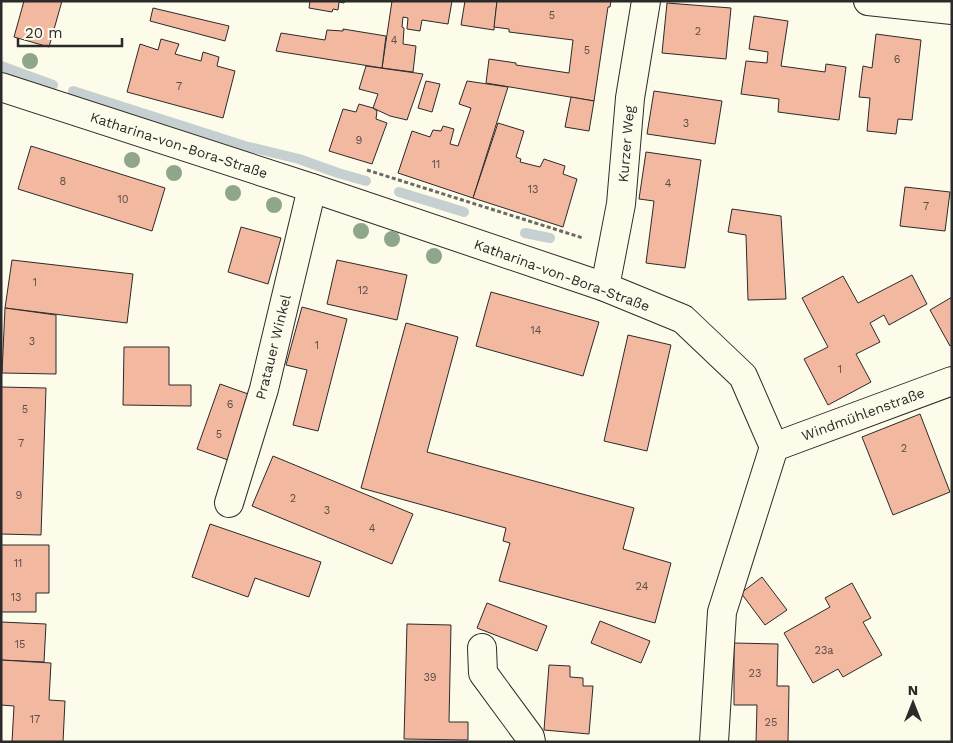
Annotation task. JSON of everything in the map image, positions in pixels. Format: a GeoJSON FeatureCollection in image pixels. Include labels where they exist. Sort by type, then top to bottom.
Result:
{"type":"FeatureCollection","features":[{"type":"Feature","properties":{"kind":"street","name":"Kurzer Weg"},"geometry":{"type":"LineString","coordinates":[[605,288],[621,204],[630,98],[646,1]]}},
{"type":"Feature","properties":{"kind":"street"},"geometry":{"type":"LineString","coordinates":[[868,1],[952,10]]}},
{"type":"Feature","properties":{"kind":"street","name":"Katharina-von-Bora-Straße"},"geometry":{"type":"LineString","coordinates":[[2,90],[312,188],[605,288],[683,319],[743,376],[774,447]]}},
{"type":"Feature","properties":{"kind":"street","name":"Pratauer Winkel"},"geometry":{"type":"LineString","coordinates":[[229,503],[264,389],[312,188]]}},
{"type":"Feature","properties":{"kind":"street","name":"Windmühlenstraße"},"geometry":{"type":"LineString","coordinates":[[774,447],[952,381]]}},
{"type":"Feature","properties":{"kind":"street"},"geometry":{"type":"LineString","coordinates":[[714,742],[722,612],[774,447]]}},
{"type":"Feature","properties":{"kind":"street"},"geometry":{"type":"LineString","coordinates":[[482,648],[484,673],[530,737],[531,742]]}},
{"type":"Feature","properties":{"kind":"building"},"geometry":{"type":"Polygon","coordinates":[[[24,1],[62,1],[49,47],[14,37],[24,1]]]}},
{"type":"Feature","properties":{"kind":"building"},"geometry":{"type":"Polygon","coordinates":[[[310,1],[345,1],[344,3],[339,2],[338,10],[333,9],[332,12],[309,8],[310,1]]]}},
{"type":"Feature","properties":{"kind":"building"},"geometry":{"type":"Polygon","coordinates":[[[392,1],[452,1],[448,24],[422,20],[420,31],[407,29],[408,18],[403,17],[403,44],[416,46],[413,72],[382,68],[392,1]]]}},
{"type":"Feature","properties":{"kind":"building"},"geometry":{"type":"Polygon","coordinates":[[[465,1],[497,1],[494,30],[461,25],[465,1]]]}},
{"type":"Feature","properties":{"kind":"building"},"geometry":{"type":"Polygon","coordinates":[[[497,1],[611,1],[610,7],[608,7],[594,101],[486,83],[489,59],[569,73],[573,40],[509,32],[509,29],[494,27],[497,1]]]}},
{"type":"Feature","properties":{"kind":"building"},"geometry":{"type":"Polygon","coordinates":[[[667,3],[731,8],[726,59],[662,53],[667,3]]]}},
{"type":"Feature","properties":{"kind":"building"},"geometry":{"type":"Polygon","coordinates":[[[153,8],[229,26],[225,41],[150,21],[153,8]]]}},
{"type":"Feature","properties":{"kind":"building"},"geometry":{"type":"Polygon","coordinates":[[[754,16],[788,21],[781,66],[825,72],[826,64],[846,67],[839,120],[778,112],[779,99],[741,94],[746,61],[767,63],[768,52],[749,49],[754,16]]]}},
{"type":"Feature","properties":{"kind":"building"},"geometry":{"type":"Polygon","coordinates":[[[343,29],[386,36],[382,68],[276,51],[281,33],[325,40],[327,30],[343,31],[343,29]]]}},
{"type":"Feature","properties":{"kind":"building"},"geometry":{"type":"Polygon","coordinates":[[[876,34],[921,40],[912,120],[898,119],[896,134],[867,131],[870,98],[859,97],[863,66],[872,68],[876,34]]]}},
{"type":"Feature","properties":{"kind":"building"},"geometry":{"type":"Polygon","coordinates":[[[161,39],[179,44],[175,54],[201,61],[203,52],[219,57],[217,66],[235,71],[223,118],[127,92],[140,44],[158,50],[161,39]]]}},
{"type":"Feature","properties":{"kind":"building"},"geometry":{"type":"Polygon","coordinates":[[[366,66],[423,74],[407,120],[390,116],[373,108],[378,94],[359,89],[366,66]]]}},
{"type":"Feature","properties":{"kind":"building"},"geometry":{"type":"Polygon","coordinates":[[[426,81],[440,84],[432,112],[418,108],[426,81]]]}},
{"type":"Feature","properties":{"kind":"building"},"geometry":{"type":"Polygon","coordinates":[[[467,81],[508,87],[473,198],[398,173],[412,131],[430,137],[433,130],[441,131],[443,126],[454,129],[450,144],[458,146],[471,108],[459,104],[467,81]]]}},
{"type":"Feature","properties":{"kind":"building"},"geometry":{"type":"Polygon","coordinates":[[[654,91],[722,101],[715,144],[647,134],[654,91]]]}},
{"type":"Feature","properties":{"kind":"building"},"geometry":{"type":"Polygon","coordinates":[[[571,97],[594,101],[589,131],[565,127],[571,97]]]}},
{"type":"Feature","properties":{"kind":"building"},"geometry":{"type":"Polygon","coordinates":[[[359,104],[373,108],[377,111],[376,119],[387,123],[372,164],[329,151],[343,109],[356,112],[359,104]]]}},
{"type":"Feature","properties":{"kind":"building"},"geometry":{"type":"Polygon","coordinates":[[[498,123],[524,131],[516,157],[521,159],[520,162],[540,167],[544,159],[565,166],[563,174],[577,179],[563,227],[473,198],[498,123]]]}},
{"type":"Feature","properties":{"kind":"building"},"geometry":{"type":"Polygon","coordinates":[[[31,146],[165,188],[152,231],[18,189],[31,146]]]}},
{"type":"Feature","properties":{"kind":"building"},"geometry":{"type":"Polygon","coordinates":[[[646,152],[701,160],[685,268],[646,263],[654,201],[639,199],[646,152]]]}},
{"type":"Feature","properties":{"kind":"building"},"geometry":{"type":"Polygon","coordinates":[[[905,187],[950,192],[945,231],[900,226],[905,187]]]}},
{"type":"Feature","properties":{"kind":"building"},"geometry":{"type":"Polygon","coordinates":[[[732,209],[781,216],[786,299],[748,300],[746,235],[728,232],[732,209]]]}},
{"type":"Feature","properties":{"kind":"building"},"geometry":{"type":"Polygon","coordinates":[[[241,227],[281,238],[268,284],[228,272],[241,227]]]}},
{"type":"Feature","properties":{"kind":"building"},"geometry":{"type":"Polygon","coordinates":[[[12,260],[133,274],[127,323],[5,308],[12,260]]]}},
{"type":"Feature","properties":{"kind":"building"},"geometry":{"type":"Polygon","coordinates":[[[337,260],[407,275],[397,320],[327,304],[337,260]]]}},
{"type":"Feature","properties":{"kind":"building"},"geometry":{"type":"Polygon","coordinates":[[[912,275],[927,304],[889,325],[884,315],[870,323],[880,342],[856,354],[871,382],[828,405],[804,359],[828,347],[802,298],[843,276],[858,303],[912,275]]]}},
{"type":"Feature","properties":{"kind":"building"},"geometry":{"type":"Polygon","coordinates":[[[491,292],[599,322],[583,376],[476,346],[491,292]]]}},
{"type":"Feature","properties":{"kind":"building"},"geometry":{"type":"Polygon","coordinates":[[[952,297],[952,345],[950,346],[930,310],[952,297]]]}},
{"type":"Feature","properties":{"kind":"building"},"geometry":{"type":"Polygon","coordinates":[[[302,307],[347,319],[318,431],[293,425],[307,370],[286,365],[302,307]]]}},
{"type":"Feature","properties":{"kind":"building"},"geometry":{"type":"Polygon","coordinates":[[[5,308],[56,315],[56,374],[2,373],[5,308]]]}},
{"type":"Feature","properties":{"kind":"building"},"geometry":{"type":"Polygon","coordinates":[[[406,323],[458,337],[427,452],[634,508],[623,549],[671,563],[655,623],[499,581],[510,543],[503,541],[506,528],[361,488],[406,323]]]}},
{"type":"Feature","properties":{"kind":"building"},"geometry":{"type":"Polygon","coordinates":[[[628,335],[671,345],[647,451],[604,441],[628,335]]]}},
{"type":"Feature","properties":{"kind":"building"},"geometry":{"type":"Polygon","coordinates":[[[124,347],[169,347],[169,385],[191,385],[191,406],[123,405],[124,347]]]}},
{"type":"Feature","properties":{"kind":"building"},"geometry":{"type":"Polygon","coordinates":[[[220,384],[251,395],[228,460],[197,449],[220,384]]]}},
{"type":"Feature","properties":{"kind":"building"},"geometry":{"type":"Polygon","coordinates":[[[1,387],[46,388],[41,535],[1,534],[1,387]]]}},
{"type":"Feature","properties":{"kind":"building"},"geometry":{"type":"Polygon","coordinates":[[[920,414],[950,492],[893,515],[862,437],[920,414]]]}},
{"type":"Feature","properties":{"kind":"building"},"geometry":{"type":"Polygon","coordinates":[[[273,456],[413,514],[392,564],[252,506],[273,456]]]}},
{"type":"Feature","properties":{"kind":"building"},"geometry":{"type":"Polygon","coordinates":[[[210,524],[321,562],[309,597],[255,578],[248,597],[192,577],[210,524]]]}},
{"type":"Feature","properties":{"kind":"building"},"geometry":{"type":"Polygon","coordinates":[[[1,545],[49,545],[49,593],[36,593],[36,612],[1,612],[1,545]]]}},
{"type":"Feature","properties":{"kind":"building"},"geometry":{"type":"Polygon","coordinates":[[[762,577],[787,610],[765,625],[741,593],[762,577]]]}},
{"type":"Feature","properties":{"kind":"building"},"geometry":{"type":"Polygon","coordinates":[[[852,583],[871,618],[863,622],[882,655],[843,677],[838,669],[813,683],[784,633],[830,607],[825,598],[852,583]]]}},
{"type":"Feature","properties":{"kind":"building"},"geometry":{"type":"Polygon","coordinates":[[[487,603],[547,626],[537,651],[477,628],[487,603]]]}},
{"type":"Feature","properties":{"kind":"building"},"geometry":{"type":"Polygon","coordinates":[[[600,621],[650,641],[641,663],[591,643],[600,621]]]}},
{"type":"Feature","properties":{"kind":"building"},"geometry":{"type":"Polygon","coordinates":[[[1,622],[46,624],[44,662],[1,660],[1,622]]]}},
{"type":"Feature","properties":{"kind":"building"},"geometry":{"type":"Polygon","coordinates":[[[407,624],[451,625],[449,722],[468,722],[468,740],[404,739],[407,624]]]}},
{"type":"Feature","properties":{"kind":"building"},"geometry":{"type":"Polygon","coordinates":[[[734,643],[778,644],[777,686],[789,686],[788,742],[756,742],[757,705],[734,705],[734,643]]]}},
{"type":"Feature","properties":{"kind":"building"},"geometry":{"type":"Polygon","coordinates":[[[1,660],[51,663],[49,700],[65,701],[63,742],[12,742],[14,706],[1,705],[1,660]]]}},
{"type":"Feature","properties":{"kind":"building"},"geometry":{"type":"Polygon","coordinates":[[[549,665],[570,666],[570,677],[583,678],[583,686],[593,686],[589,734],[544,730],[549,665]]]}},
{"type":"Feature","properties":{"kind":"waterway"},"geometry":{"type":"LineString","coordinates":[[1,66],[53,85]]}},
{"type":"Feature","properties":{"kind":"waterway"},"geometry":{"type":"LineString","coordinates":[[73,91],[245,146],[299,159],[366,181]]}},
{"type":"Feature","properties":{"kind":"waterway"},"geometry":{"type":"LineString","coordinates":[[399,192],[464,212]]}},
{"type":"Feature","properties":{"kind":"waterway"},"geometry":{"type":"LineString","coordinates":[[525,233],[550,238]]}}]}
